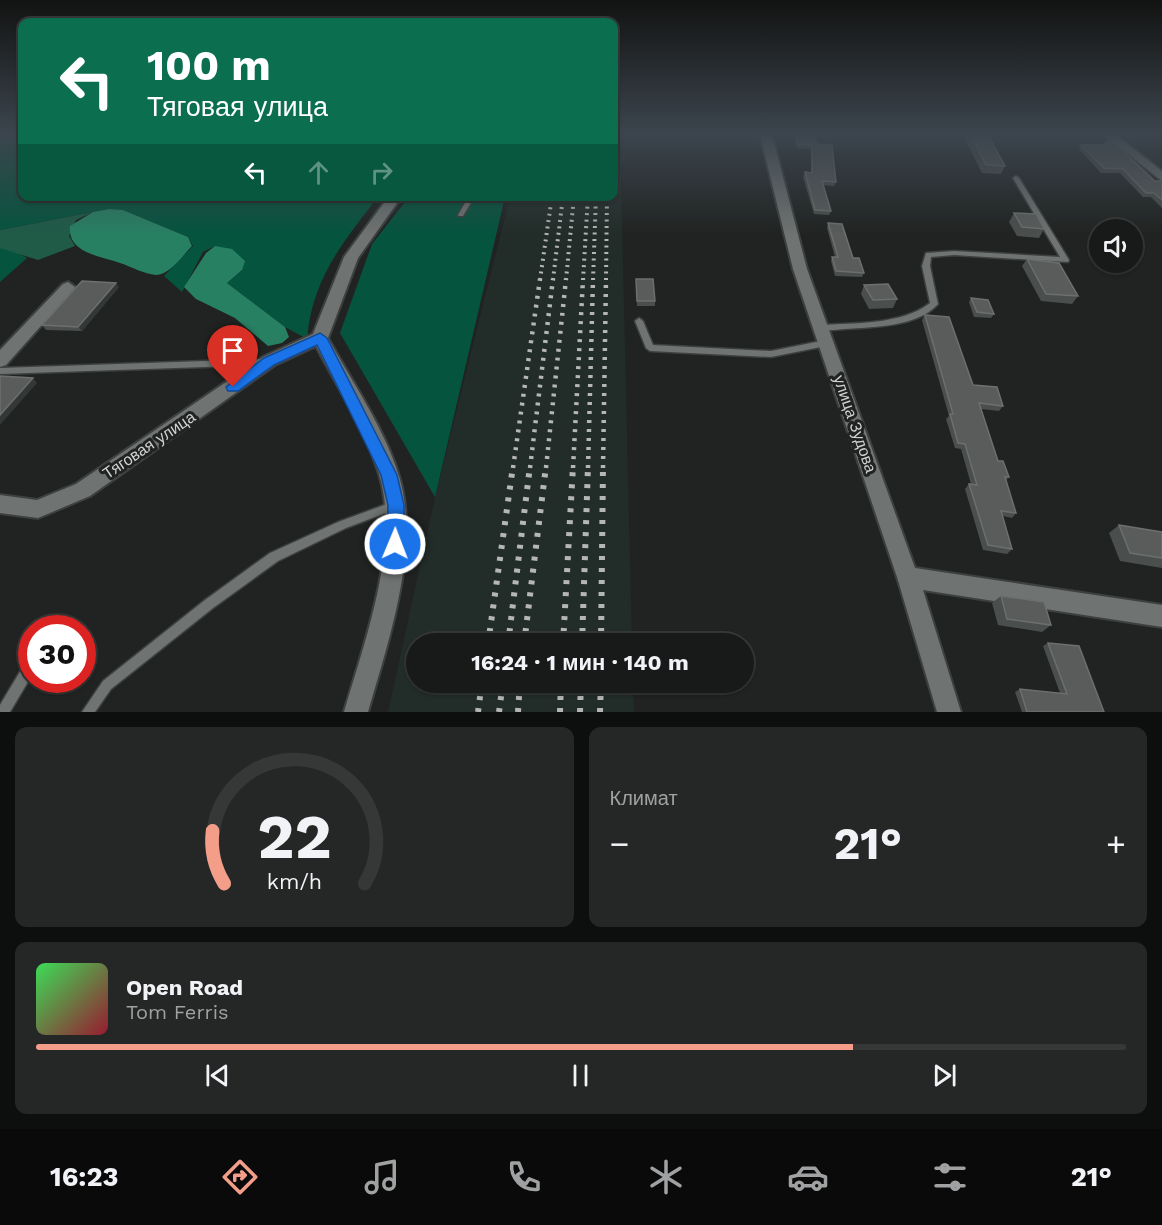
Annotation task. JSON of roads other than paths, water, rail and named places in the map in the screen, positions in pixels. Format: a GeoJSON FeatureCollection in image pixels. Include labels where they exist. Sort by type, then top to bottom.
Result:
{"type":"FeatureCollection","features":[{"type":"Feature","properties":{"kind":"street","name":"улица Зудова"},"geometry":{"type":"LineString","coordinates":[[774,168],[800,269],[908,577],[949,712]]}},
{"type":"Feature","properties":{"kind":"street"},"geometry":{"type":"LineString","coordinates":[[356,712],[380,625],[395,544],[396,505],[389,475],[320,338],[351,257],[392,201]]}},
{"type":"Feature","properties":{"kind":"street"},"geometry":{"type":"LineString","coordinates":[[0,361],[68,287]]}},
{"type":"Feature","properties":{"kind":"street","name":"Тяговая улица"},"geometry":{"type":"LineString","coordinates":[[0,504],[38,509],[83,490],[269,361],[320,338]]}},
{"type":"Feature","properties":{"kind":"street"},"geometry":{"type":"LineString","coordinates":[[908,577],[1162,616]]}},
{"type":"Feature","properties":{"kind":"lane"},"geometry":{"type":"LineString","coordinates":[[639,321],[650,348],[771,354],[823,336],[910,318],[928,312],[934,304],[927,266],[928,255],[954,253],[1065,260],[1016,178]]}},
{"type":"Feature","properties":{"kind":"lane"},"geometry":{"type":"LineString","coordinates":[[461,215],[469,201]]}},
{"type":"Feature","properties":{"kind":"lane"},"geometry":{"type":"LineString","coordinates":[[0,371],[269,361]]}},
{"type":"Feature","properties":{"kind":"lane"},"geometry":{"type":"LineString","coordinates":[[88,712],[107,685],[209,604],[274,557],[342,525],[396,505]]}},
{"type":"Feature","properties":{"kind":"lane"},"geometry":{"type":"LineString","coordinates":[[3,712],[18,686]]}},
{"type":"Feature","properties":{"kind":"railway"},"geometry":{"type":"LineString","coordinates":[[540,280],[551,201]]}},
{"type":"Feature","properties":{"kind":"railway"},"geometry":{"type":"LineString","coordinates":[[553,280],[562,201]]}},
{"type":"Feature","properties":{"kind":"railway"},"geometry":{"type":"LineString","coordinates":[[566,280],[574,201]]}},
{"type":"Feature","properties":{"kind":"railway"},"geometry":{"type":"LineString","coordinates":[[583,280],[588,201]]}},
{"type":"Feature","properties":{"kind":"railway"},"geometry":{"type":"LineString","coordinates":[[593,280],[596,201]]}},
{"type":"Feature","properties":{"kind":"railway"},"geometry":{"type":"LineString","coordinates":[[606,280],[607,201]]}},
{"type":"Feature","properties":{"kind":"railway"},"geometry":{"type":"LineString","coordinates":[[513,468],[540,279]]}},
{"type":"Feature","properties":{"kind":"railway"},"geometry":{"type":"LineString","coordinates":[[530,468],[553,279]]}},
{"type":"Feature","properties":{"kind":"railway"},"geometry":{"type":"LineString","coordinates":[[546,468],[566,279]]}},
{"type":"Feature","properties":{"kind":"railway"},"geometry":{"type":"LineString","coordinates":[[573,468],[583,279]]}},
{"type":"Feature","properties":{"kind":"railway"},"geometry":{"type":"LineString","coordinates":[[588,468],[593,279]]}},
{"type":"Feature","properties":{"kind":"railway"},"geometry":{"type":"LineString","coordinates":[[603,468],[606,279]]}},
{"type":"Feature","properties":{"kind":"railway"},"geometry":{"type":"LineString","coordinates":[[490,633],[513,466]]}},
{"type":"Feature","properties":{"kind":"railway"},"geometry":{"type":"LineString","coordinates":[[509,633],[530,466]]}},
{"type":"Feature","properties":{"kind":"railway"},"geometry":{"type":"LineString","coordinates":[[525,633],[546,466]]}},
{"type":"Feature","properties":{"kind":"railway"},"geometry":{"type":"LineString","coordinates":[[564,633],[573,466]]}},
{"type":"Feature","properties":{"kind":"railway"},"geometry":{"type":"LineString","coordinates":[[582,633],[588,466]]}},
{"type":"Feature","properties":{"kind":"railway"},"geometry":{"type":"LineString","coordinates":[[601,633],[603,466]]}},
{"type":"Feature","properties":{"kind":"railway"},"geometry":{"type":"LineString","coordinates":[[478,712],[481,693]]}},
{"type":"Feature","properties":{"kind":"railway"},"geometry":{"type":"LineString","coordinates":[[499,712],[502,693]]}},
{"type":"Feature","properties":{"kind":"railway"},"geometry":{"type":"LineString","coordinates":[[518,712],[519,693]]}},
{"type":"Feature","properties":{"kind":"railway"},"geometry":{"type":"LineString","coordinates":[[560,712],[561,693]]}},
{"type":"Feature","properties":{"kind":"railway"},"geometry":{"type":"LineString","coordinates":[[580,712],[581,693]]}},
{"type":"Feature","properties":{"kind":"railway"},"geometry":{"type":"LineString","coordinates":[[600,712],[601,693]]}}]}
